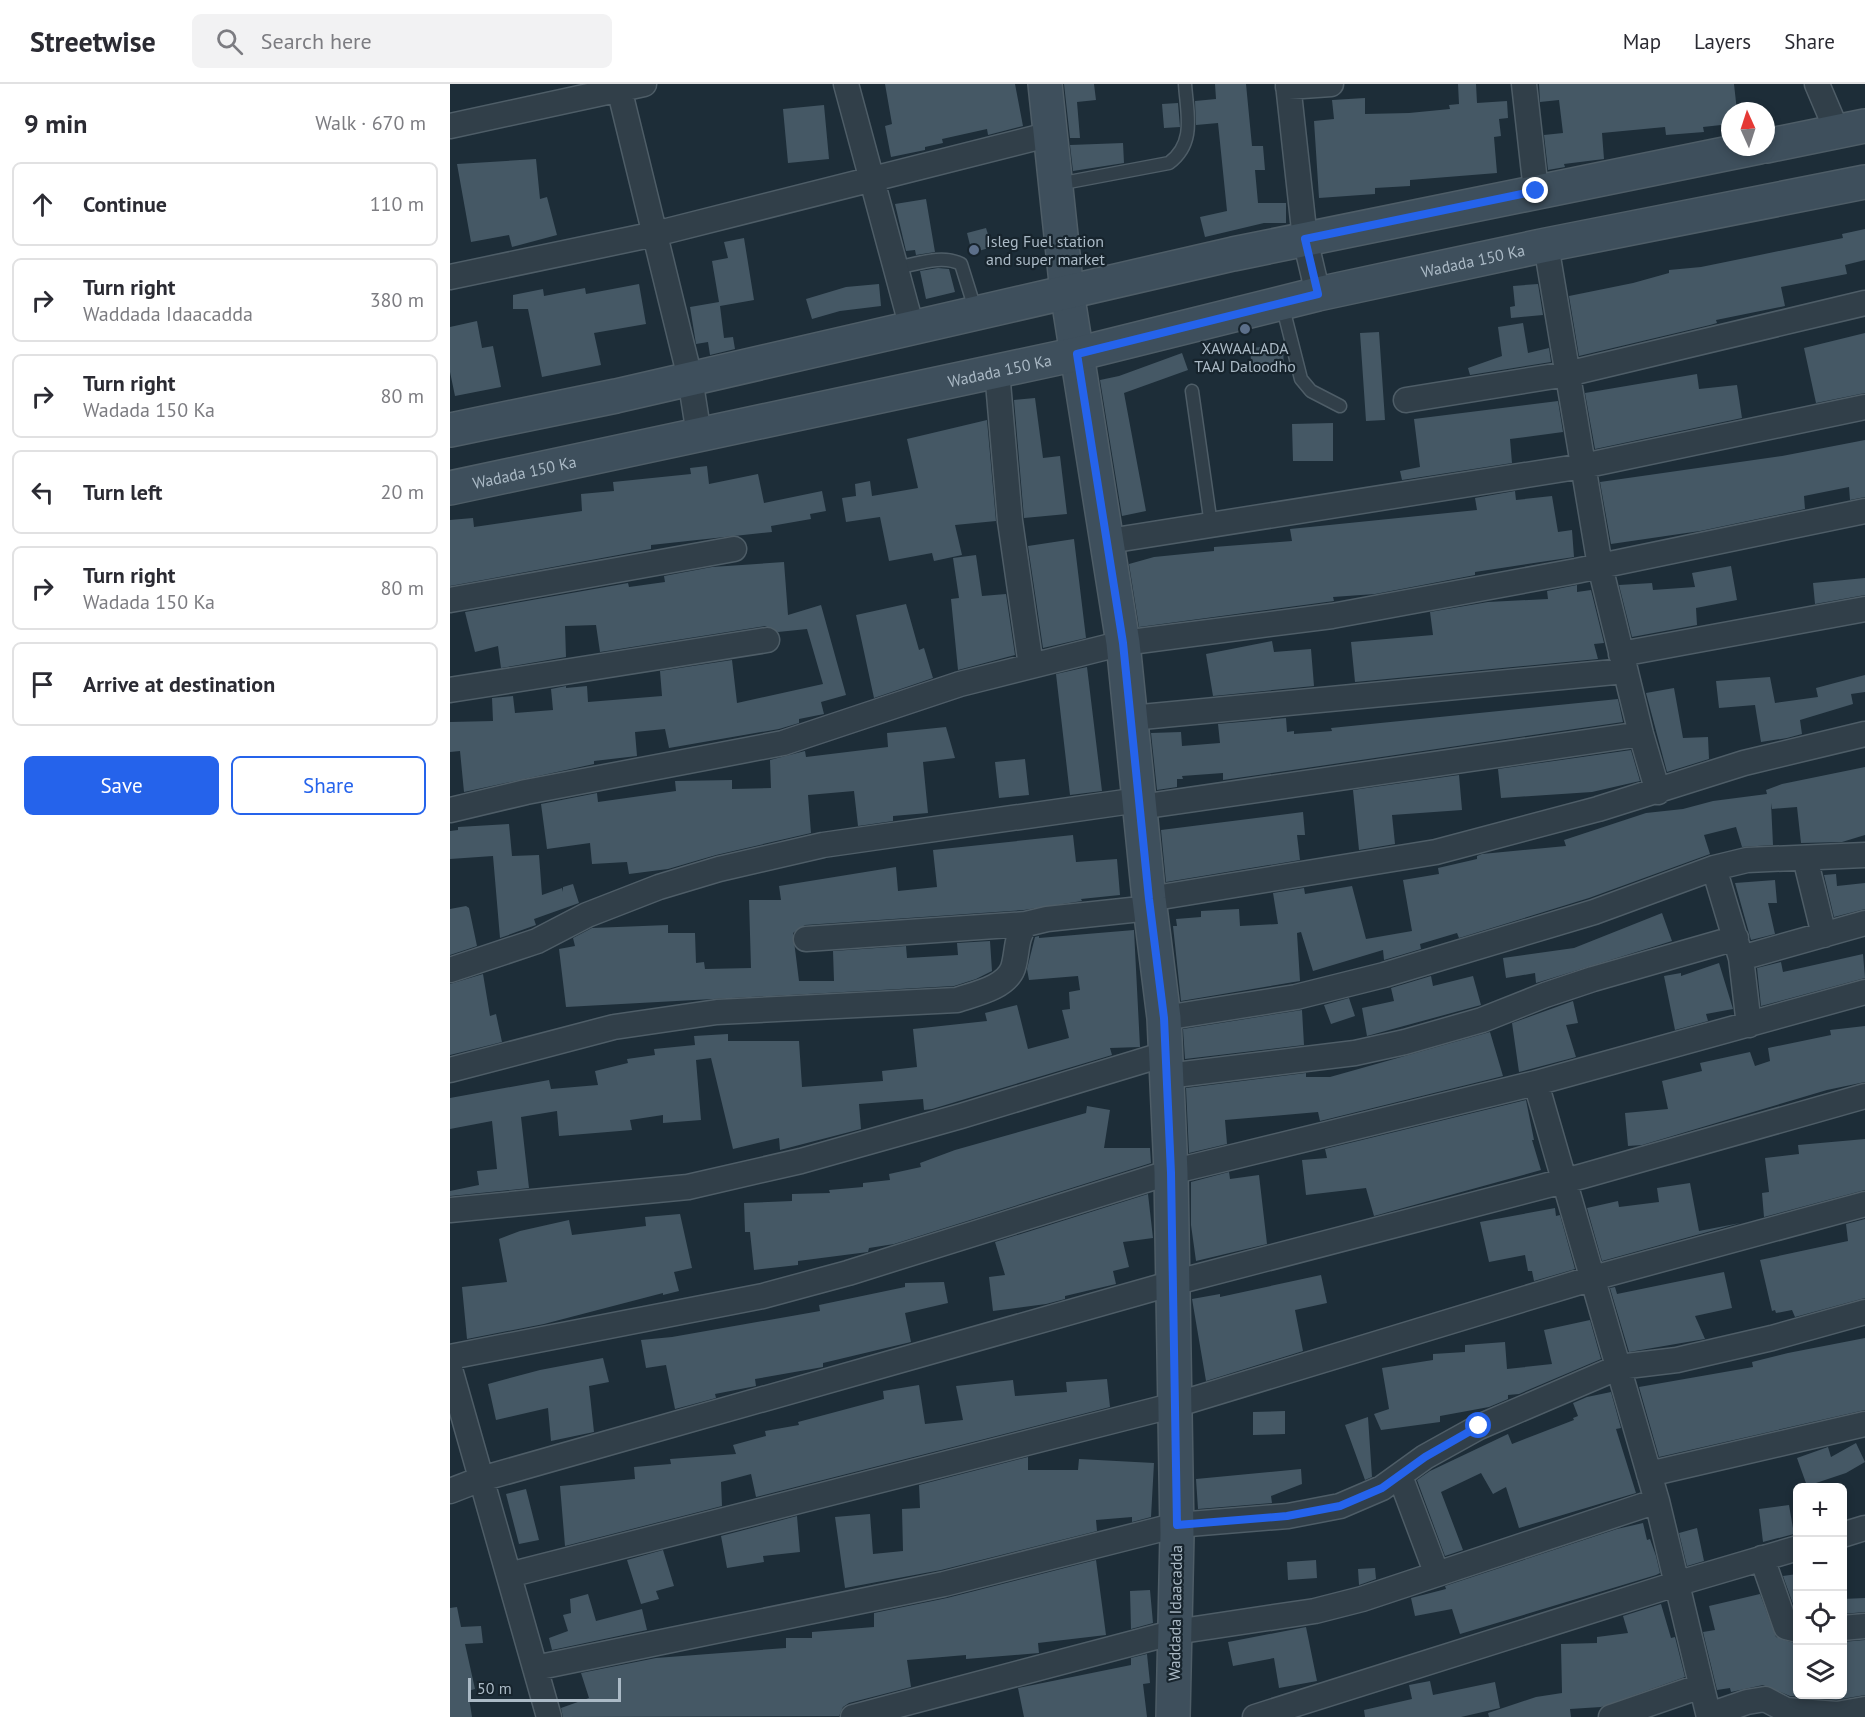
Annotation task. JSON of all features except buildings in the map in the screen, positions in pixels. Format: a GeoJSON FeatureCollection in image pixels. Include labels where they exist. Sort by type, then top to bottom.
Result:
{"type":"FeatureCollection","features":[{"type":"Feature","properties":{"kind":"street"},"geometry":{"type":"LineString","coordinates":[[450,126],[619,87],[644,84]]}},
{"type":"Feature","properties":{"kind":"street"},"geometry":{"type":"LineString","coordinates":[[846,84],[912,328]]}},
{"type":"Feature","properties":{"kind":"street","name":"Waddada Idaacadda"},"geometry":{"type":"LineString","coordinates":[[1045,84],[1067,292],[1123,643],[1149,903],[1164,1018],[1171,1173],[1177,1525],[1173,1717]]}},
{"type":"Feature","properties":{"kind":"street"},"geometry":{"type":"LineString","coordinates":[[1318,294],[1305,239],[1288,86],[1331,84]]}},
{"type":"Feature","properties":{"kind":"street"},"geometry":{"type":"LineString","coordinates":[[1524,84],[1536,191]]}},
{"type":"Feature","properties":{"kind":"street"},"geometry":{"type":"LineString","coordinates":[[1775,144],[1851,129],[1817,84]]}},
{"type":"Feature","properties":{"kind":"street"},"geometry":{"type":"LineString","coordinates":[[619,87],[690,378],[699,435]]}},
{"type":"Feature","properties":{"kind":"street"},"geometry":{"type":"LineString","coordinates":[[450,278],[655,234],[1051,134]]}},
{"type":"Feature","properties":{"kind":"street"},"geometry":{"type":"LineString","coordinates":[[450,428],[690,378],[1305,239],[1721,154]]}},
{"type":"Feature","properties":{"kind":"street","name":"Wadada 150 Ka"},"geometry":{"type":"LineString","coordinates":[[450,488],[1077,354],[1318,294],[1546,245],[1865,182]]}},
{"type":"Feature","properties":{"kind":"street"},"geometry":{"type":"LineString","coordinates":[[1546,245],[1600,566],[1641,734],[1658,792]]}},
{"type":"Feature","properties":{"kind":"street"},"geometry":{"type":"LineString","coordinates":[[1406,400],[1567,374],[1865,303]]}},
{"type":"Feature","properties":{"kind":"street"},"geometry":{"type":"LineString","coordinates":[[997,371],[1010,520],[1031,666]]}},
{"type":"Feature","properties":{"kind":"street"},"geometry":{"type":"LineString","coordinates":[[1108,541],[1583,466],[1865,407]]}},
{"type":"Feature","properties":{"kind":"street"},"geometry":{"type":"LineString","coordinates":[[450,810],[526,792],[783,743],[960,684],[1123,643],[1332,616],[1600,566],[1865,511]]}},
{"type":"Feature","properties":{"kind":"street"},"geometry":{"type":"LineString","coordinates":[[450,600],[735,549]]}},
{"type":"Feature","properties":{"kind":"street"},"geometry":{"type":"LineString","coordinates":[[1131,718],[1623,663],[1865,609]]}},
{"type":"Feature","properties":{"kind":"street"},"geometry":{"type":"LineString","coordinates":[[450,690],[766,640]]}},
{"type":"Feature","properties":{"kind":"street"},"geometry":{"type":"LineString","coordinates":[[450,970],[537,941],[587,915],[659,887],[719,869],[823,845],[1641,734]]}},
{"type":"Feature","properties":{"kind":"street"},"geometry":{"type":"LineString","coordinates":[[806,939],[1026,924],[1436,852],[1658,792],[1744,763],[1865,734]]}},
{"type":"Feature","properties":{"kind":"street"},"geometry":{"type":"LineString","coordinates":[[1164,1018],[1296,997],[1384,975],[1594,912],[1713,868],[1747,860],[1865,855]]}},
{"type":"Feature","properties":{"kind":"street"},"geometry":{"type":"LineString","coordinates":[[1806,858],[1824,935]]}},
{"type":"Feature","properties":{"kind":"street"},"geometry":{"type":"LineString","coordinates":[[1713,868],[1739,948],[1749,1025]]}},
{"type":"Feature","properties":{"kind":"street"},"geometry":{"type":"LineString","coordinates":[[450,1210],[688,1187],[801,1161],[938,1123],[1166,1065],[1355,1053],[1405,1042],[1482,1020],[1545,994],[1604,976],[1739,948],[1824,935],[1865,923]]}},
{"type":"Feature","properties":{"kind":"street"},"geometry":{"type":"LineString","coordinates":[[450,1070],[615,1027],[694,1015],[957,1000],[1004,981],[1012,971],[1019,933],[1026,924]]}},
{"type":"Feature","properties":{"kind":"street"},"geometry":{"type":"LineString","coordinates":[[450,1357],[763,1296],[848,1273],[1171,1173],[1536,1083],[1865,992]]}},
{"type":"Feature","properties":{"kind":"street"},"geometry":{"type":"LineString","coordinates":[[1536,1083],[1566,1180],[1657,1501],[1679,1583],[1709,1716],[1748,1702],[1765,1699],[1786,1710],[1837,1714],[1865,1709]]}},
{"type":"Feature","properties":{"kind":"street"},"geometry":{"type":"LineString","coordinates":[[450,1491],[482,1479],[1173,1283],[1566,1180],[1865,1096]]}},
{"type":"Feature","properties":{"kind":"street"},"geometry":{"type":"LineString","coordinates":[[509,1575],[1175,1405],[1593,1278],[1865,1204]]}},
{"type":"Feature","properties":{"kind":"street"},"geometry":{"type":"LineString","coordinates":[[535,1668],[944,1584],[1177,1525],[1287,1516],[1340,1506],[1382,1488],[1425,1457],[1479,1426],[1618,1367],[1677,1360],[1772,1338],[1865,1312]]}},
{"type":"Feature","properties":{"kind":"street"},"geometry":{"type":"LineString","coordinates":[[450,1369],[549,1717]]}},
{"type":"Feature","properties":{"kind":"street"},"geometry":{"type":"LineString","coordinates":[[1649,1474],[1865,1424]]}},
{"type":"Feature","properties":{"kind":"street"},"geometry":{"type":"LineString","coordinates":[[1400,1476],[1436,1572]]}},
{"type":"Feature","properties":{"kind":"street"},"geometry":{"type":"LineString","coordinates":[[852,1717],[1175,1632],[1315,1611],[1362,1599],[1436,1572],[1657,1501]]}},
{"type":"Feature","properties":{"kind":"street"},"geometry":{"type":"LineString","coordinates":[[1847,1533],[1865,1528]]}},
{"type":"Feature","properties":{"kind":"street"},"geometry":{"type":"LineString","coordinates":[[1255,1717],[1793,1549]]}},
{"type":"Feature","properties":{"kind":"street"},"geometry":{"type":"LineString","coordinates":[[1762,1558],[1786,1627],[1793,1629]]}},
{"type":"Feature","properties":{"kind":"street"},"geometry":{"type":"LineString","coordinates":[[1847,1628],[1865,1626]]}},
{"type":"Feature","properties":{"kind":"street"},"geometry":{"type":"LineString","coordinates":[[1611,1717],[1701,1686]]}},
{"type":"Feature","properties":{"kind":"lane"},"geometry":{"type":"LineString","coordinates":[[1056,184],[1169,163],[1181,154],[1188,136],[1185,84]]}},
{"type":"Feature","properties":{"kind":"lane"},"geometry":{"type":"LineString","coordinates":[[896,268],[941,259],[954,260],[962,264],[976,313]]}},
{"type":"Feature","properties":{"kind":"lane"},"geometry":{"type":"LineString","coordinates":[[1282,303],[1301,379],[1311,391],[1340,406]]}},
{"type":"Feature","properties":{"kind":"lane"},"geometry":{"type":"LineString","coordinates":[[1192,391],[1211,525]]}},
{"type":"Feature","properties":{"kind":"place","name":"Isleg Fuel station and super market"},"geometry":{"type":"Point","coordinates":[974,250]}},
{"type":"Feature","properties":{"kind":"place","name":"XAWAALADA TAAJ Daloodho"},"geometry":{"type":"Point","coordinates":[1245,329]}},
{"type":"Feature","properties":{"kind":"route"},"geometry":{"type":"LineString","coordinates":[[1479,1426],[1425,1457],[1382,1488],[1340,1506],[1287,1516],[1177,1525],[1171,1173],[1164,1018],[1149,899],[1123,643],[1077,354],[1318,294],[1305,239],[1536,191]]}}]}
